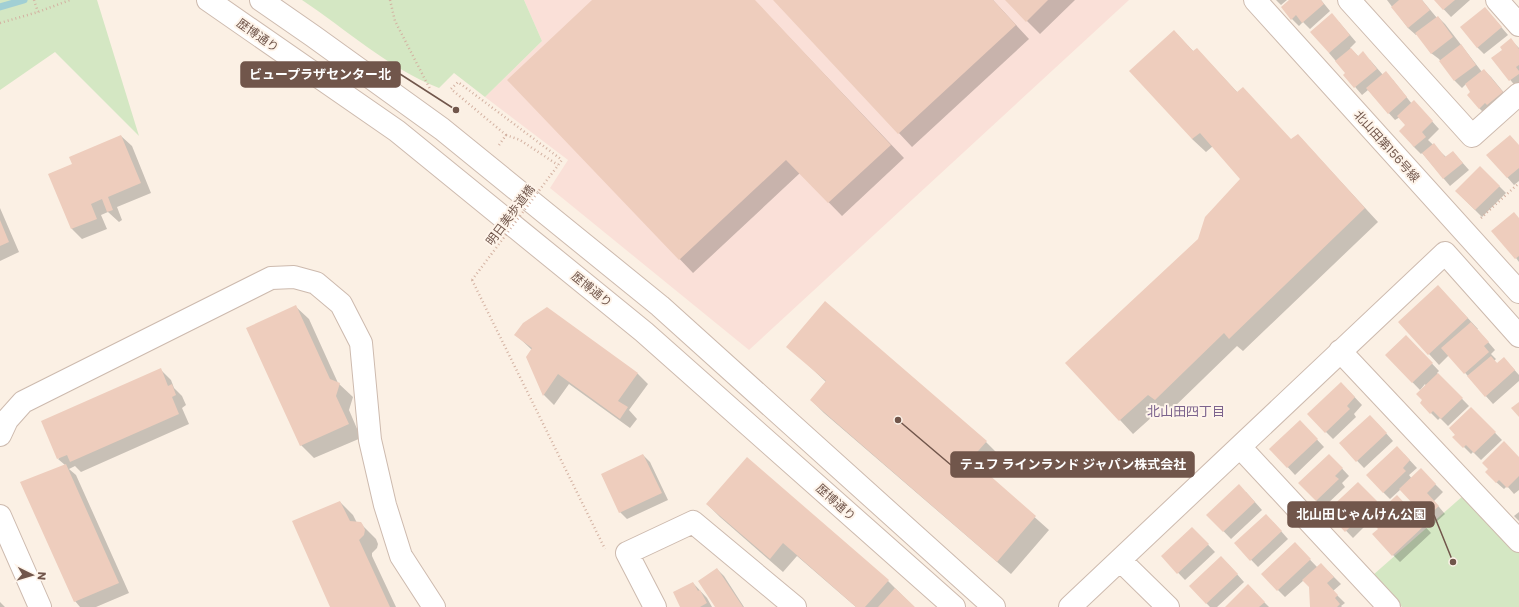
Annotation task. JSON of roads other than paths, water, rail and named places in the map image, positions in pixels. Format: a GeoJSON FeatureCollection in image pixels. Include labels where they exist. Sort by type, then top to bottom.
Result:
{"type":"FeatureCollection","features":[{"type":"Feature","properties":{"kind":"street","name":"歴博通り"},"geometry":{"type":"LineString","coordinates":[[208,0],[397,131],[644,332],[954,607]]}},
{"type":"Feature","properties":{"kind":"street"},"geometry":{"type":"LineString","coordinates":[[261,0],[442,130],[660,306],[994,607]]}},
{"type":"Feature","properties":{"kind":"street","name":"北山田第156号線"},"geometry":{"type":"LineString","coordinates":[[1255,0],[1519,292]]}},
{"type":"Feature","properties":{"kind":"street"},"geometry":{"type":"LineString","coordinates":[[1349,0],[1472,136],[1519,94]]}},
{"type":"Feature","properties":{"kind":"street"},"geometry":{"type":"LineString","coordinates":[[1497,0],[1519,25]]}},
{"type":"Feature","properties":{"kind":"street"},"geometry":{"type":"LineString","coordinates":[[1070,607],[1445,253],[1519,336]]}},
{"type":"Feature","properties":{"kind":"street"},"geometry":{"type":"LineString","coordinates":[[0,435],[7,420],[23,402],[271,278],[294,277],[316,283],[341,304],[361,343],[370,440],[385,505],[401,556],[434,607]]}},
{"type":"Feature","properties":{"kind":"street"},"geometry":{"type":"LineString","coordinates":[[1340,351],[1519,541]]}},
{"type":"Feature","properties":{"kind":"street"},"geometry":{"type":"LineString","coordinates":[[1240,447],[1389,607]]}},
{"type":"Feature","properties":{"kind":"street"},"geometry":{"type":"LineString","coordinates":[[0,516],[40,607]]}},
{"type":"Feature","properties":{"kind":"street"},"geometry":{"type":"LineString","coordinates":[[655,607],[627,553],[693,522],[795,607]]}},
{"type":"Feature","properties":{"kind":"street"},"geometry":{"type":"LineString","coordinates":[[1120,560],[1168,607]]}},
{"type":"Feature","properties":{"kind":"waterway"},"geometry":{"type":"LineString","coordinates":[[0,7],[24,0]]}},
{"type":"Feature","properties":{"kind":"place","name":"ビュープラザセンター北"},"geometry":{"type":"Point","coordinates":[456,110]}},
{"type":"Feature","properties":{"kind":"place","name":"テュフ ラインランド ジャパン株式会社"},"geometry":{"type":"Point","coordinates":[898,420]}},
{"type":"Feature","properties":{"kind":"place","name":"北山田じゃんけん公園"},"geometry":{"type":"Point","coordinates":[1453,562]}},
{"type":"Feature","properties":{"kind":"district","name":"北山田四丁目"},"geometry":{"type":"Point","coordinates":[1186,411]}}]}
